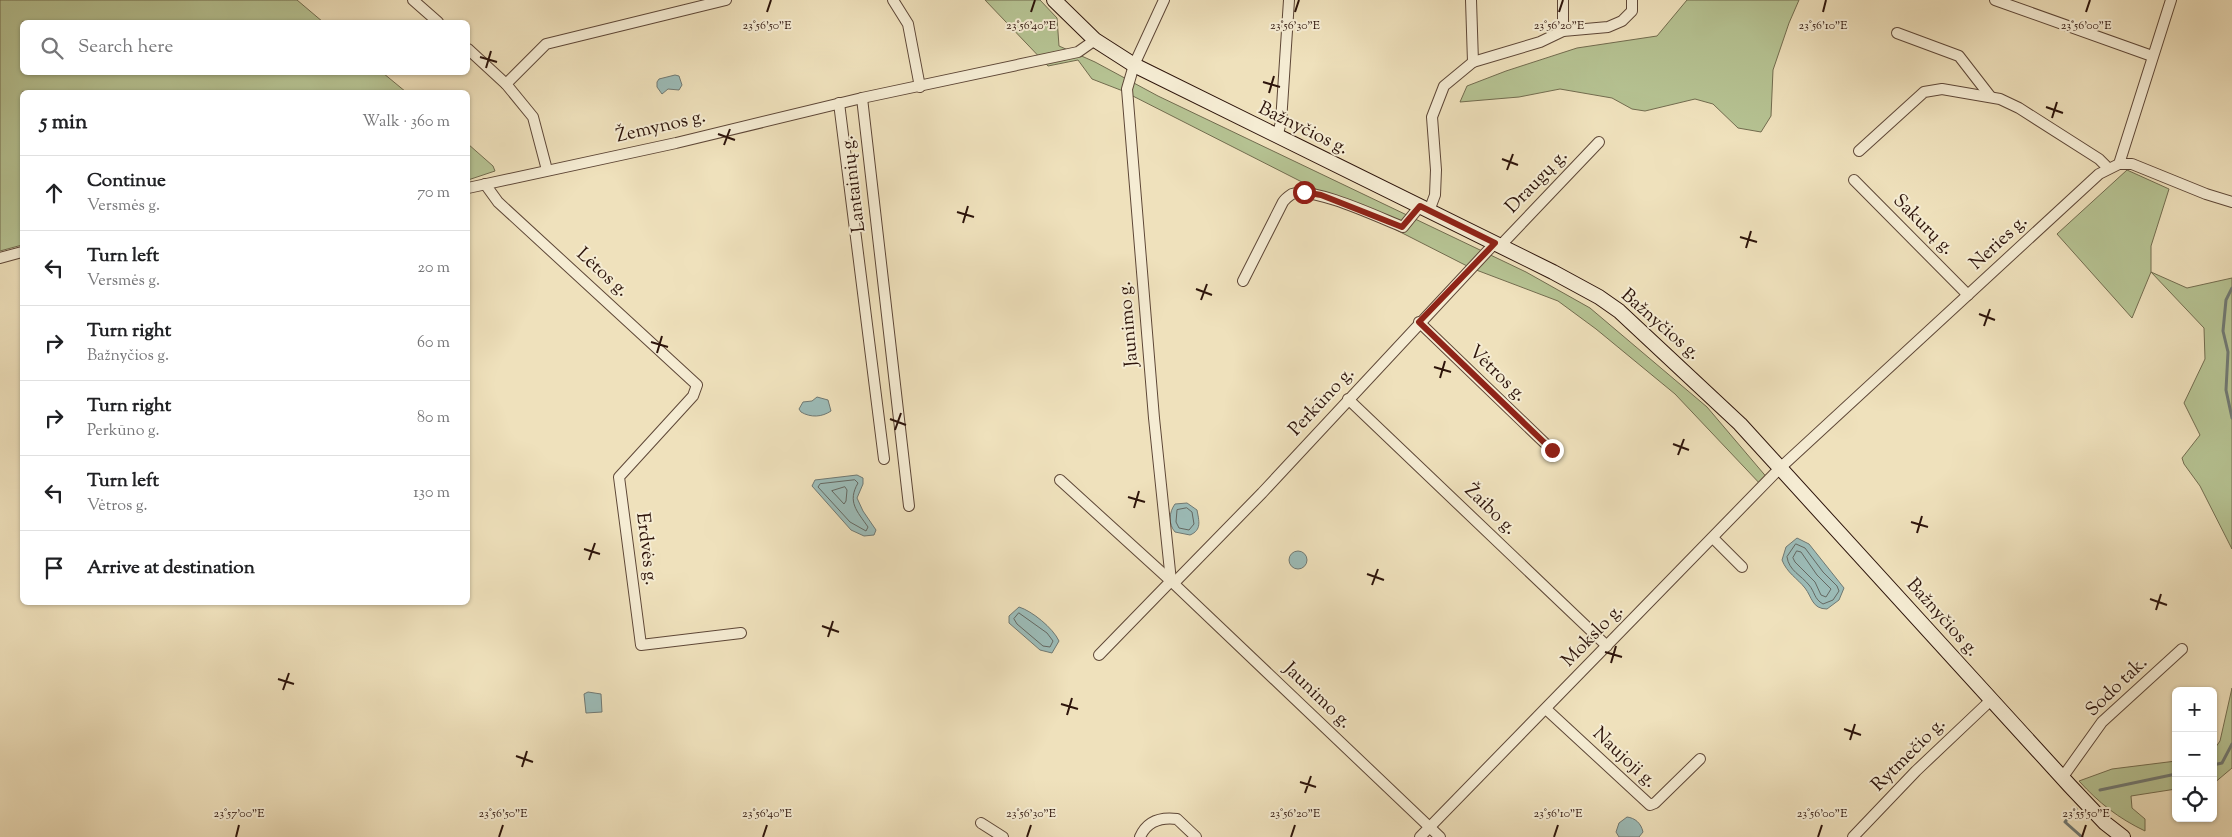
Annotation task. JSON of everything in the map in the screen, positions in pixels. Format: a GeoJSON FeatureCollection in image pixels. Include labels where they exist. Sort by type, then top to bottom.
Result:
{"type":"FeatureCollection","features":[{"type":"Feature","properties":{"kind":"main road","name":"Bažnyčios g."},"geometry":{"type":"LineString","coordinates":[[1054,0],[1095,40],[1134,66],[1498,244],[1577,284],[1619,311],[1714,399],[1780,468],[2062,778],[2105,823],[2123,837]]}},
{"type":"Feature","properties":{"kind":"street"},"geometry":{"type":"LineString","coordinates":[[413,0],[436,20]]}},
{"type":"Feature","properties":{"kind":"street"},"geometry":{"type":"LineString","coordinates":[[506,84],[546,44],[726,0]]}},
{"type":"Feature","properties":{"kind":"street"},"geometry":{"type":"LineString","coordinates":[[893,0],[908,24],[920,87]]}},
{"type":"Feature","properties":{"kind":"street","name":"Jaunimo g."},"geometry":{"type":"LineString","coordinates":[[1164,0],[1134,66],[1128,84],[1128,102],[1154,418],[1172,582]]}},
{"type":"Feature","properties":{"kind":"street"},"geometry":{"type":"LineString","coordinates":[[1277,137],[1281,122],[1289,0]]}},
{"type":"Feature","properties":{"kind":"street"},"geometry":{"type":"LineString","coordinates":[[1471,0],[1473,62]]}},
{"type":"Feature","properties":{"kind":"street"},"geometry":{"type":"LineString","coordinates":[[1563,0],[1563,31]]}},
{"type":"Feature","properties":{"kind":"street"},"geometry":{"type":"LineString","coordinates":[[1243,281],[1282,202],[1292,194],[1304,192],[1321,195],[1402,227],[1424,208],[1435,195],[1436,170],[1432,117],[1444,86],[1473,62],[1540,42],[1563,31],[1608,27],[1622,21],[1632,11],[1632,0]]}},
{"type":"Feature","properties":{"kind":"street"},"geometry":{"type":"LineString","coordinates":[[1995,0],[2152,56]]}},
{"type":"Feature","properties":{"kind":"street"},"geometry":{"type":"LineString","coordinates":[[2171,0],[2118,164],[2132,164],[2206,194],[2232,202]]}},
{"type":"Feature","properties":{"kind":"street"},"geometry":{"type":"LineString","coordinates":[[1897,33],[1959,56],[1990,96]]}},
{"type":"Feature","properties":{"kind":"street"},"geometry":{"type":"LineString","coordinates":[[862,98],[1078,52],[1095,40]]}},
{"type":"Feature","properties":{"kind":"street"},"geometry":{"type":"LineString","coordinates":[[470,51],[506,84],[534,117],[547,170]]}},
{"type":"Feature","properties":{"kind":"street"},"geometry":{"type":"LineString","coordinates":[[1860,151],[1924,92],[1942,89],[1968,95],[1990,96],[2019,108],[2099,159],[2108,168]]}},
{"type":"Feature","properties":{"kind":"street","name":"Žemynos g."},"geometry":{"type":"LineString","coordinates":[[470,188],[676,143],[862,98]]}},
{"type":"Feature","properties":{"kind":"street","name":"Lantainių g."},"geometry":{"type":"LineString","coordinates":[[862,98],[909,506]]}},
{"type":"Feature","properties":{"kind":"street"},"geometry":{"type":"LineString","coordinates":[[839,103],[884,459]]}},
{"type":"Feature","properties":{"kind":"street","name":"Draugų g."},"geometry":{"type":"LineString","coordinates":[[1498,244],[1599,142]]}},
{"type":"Feature","properties":{"kind":"street","name":"Neries g."},"geometry":{"type":"LineString","coordinates":[[1780,468],[2099,174],[2118,164]]}},
{"type":"Feature","properties":{"kind":"street","name":"Sakurų g."},"geometry":{"type":"LineString","coordinates":[[1854,180],[1968,295]]}},
{"type":"Feature","properties":{"kind":"street","name":"Lėtos g."},"geometry":{"type":"LineString","coordinates":[[485,184],[498,202],[697,385]]}},
{"type":"Feature","properties":{"kind":"street","name":"Perkūno g."},"geometry":{"type":"LineString","coordinates":[[1099,655],[1262,493],[1419,322],[1498,244]]}},
{"type":"Feature","properties":{"kind":"street"},"geometry":{"type":"LineString","coordinates":[[0,258],[20,253]]}},
{"type":"Feature","properties":{"kind":"street","name":"Vėtros g."},"geometry":{"type":"LineString","coordinates":[[1419,322],[1552,450]]}},
{"type":"Feature","properties":{"kind":"street","name":"Erdvės g."},"geometry":{"type":"LineString","coordinates":[[697,385],[693,396],[619,477],[641,645],[741,633]]}},
{"type":"Feature","properties":{"kind":"street","name":"Žaibo g."},"geometry":{"type":"LineString","coordinates":[[1348,399],[1607,646]]}},
{"type":"Feature","properties":{"kind":"street","name":"Mokslo g."},"geometry":{"type":"LineString","coordinates":[[1420,837],[1546,710],[1780,468]]}},
{"type":"Feature","properties":{"kind":"street","name":"Jaunimo g."},"geometry":{"type":"LineString","coordinates":[[1060,480],[1172,582],[1440,837]]}},
{"type":"Feature","properties":{"kind":"street"},"geometry":{"type":"LineString","coordinates":[[1713,538],[1742,567]]}},
{"type":"Feature","properties":{"kind":"street","name":"Sodo tak."},"geometry":{"type":"LineString","coordinates":[[2062,778],[2102,722],[2182,649]]}},
{"type":"Feature","properties":{"kind":"street","name":"Rytmečio g."},"geometry":{"type":"LineString","coordinates":[[1853,837],[1916,772],[1991,700]]}},
{"type":"Feature","properties":{"kind":"street","name":"Naujoji g."},"geometry":{"type":"LineString","coordinates":[[1546,710],[1650,805],[1655,803],[1700,759]]}},
{"type":"Feature","properties":{"kind":"street"},"geometry":{"type":"LineString","coordinates":[[1140,837],[1151,823],[1166,818],[1177,818],[1196,837]]}},
{"type":"Feature","properties":{"kind":"street"},"geometry":{"type":"LineString","coordinates":[[981,823],[1003,837]]}},
{"type":"Feature","properties":{"kind":"green space"},"geometry":{"type":"Polygon","coordinates":[[[0,0],[297,0],[321,20],[20,20],[20,75],[385,75],[404,90],[20,90],[20,246],[0,251],[0,0]]]}},
{"type":"Feature","properties":{"kind":"green space"},"geometry":{"type":"Polygon","coordinates":[[[985,0],[1040,0],[1057,18],[1059,46],[1095,62],[1158,96],[1526,272],[1590,308],[1707,407],[1769,480],[1763,487],[1675,394],[1596,329],[1558,301],[1471,268],[1123,91],[1092,79],[1078,60],[1048,66],[985,0]]]}},
{"type":"Feature","properties":{"kind":"green space"},"geometry":{"type":"Polygon","coordinates":[[[1687,0],[1799,0],[1773,70],[1771,116],[1761,132],[1738,128],[1713,104],[1695,99],[1645,111],[1632,109],[1612,98],[1560,89],[1519,97],[1460,102],[1467,86],[1506,71],[1577,48],[1657,36],[1687,0]]]}},
{"type":"Feature","properties":{"kind":"green space"},"geometry":{"type":"Polygon","coordinates":[[[470,146],[493,166],[495,171],[470,179],[470,146]]]}},
{"type":"Feature","properties":{"kind":"green space"},"geometry":{"type":"Polygon","coordinates":[[[2127,170],[2169,189],[2151,246],[2151,272],[2132,318],[2057,234],[2127,170]]]}},
{"type":"Feature","properties":{"kind":"green space"},"geometry":{"type":"Polygon","coordinates":[[[2151,272],[2187,288],[2232,278],[2232,549],[2200,486],[2184,464],[2182,458],[2200,435],[2184,403],[2205,359],[2204,328],[2151,272]]]}},
{"type":"Feature","properties":{"kind":"green space"},"geometry":{"type":"Polygon","coordinates":[[[2232,688],[2232,768],[2217,781],[2217,745],[2220,741],[2232,688]]]}},
{"type":"Feature","properties":{"kind":"green space"},"geometry":{"type":"Polygon","coordinates":[[[2172,762],[2172,790],[2131,796],[2132,808],[2145,819],[2145,831],[2109,809],[2079,781],[2112,769],[2172,762]]]}},
{"type":"Feature","properties":{"kind":"water"},"geometry":{"type":"Polygon","coordinates":[[[675,75],[679,76],[682,85],[679,90],[668,89],[662,94],[657,87],[659,79],[675,75]]]}},
{"type":"Feature","properties":{"kind":"water"},"geometry":{"type":"Polygon","coordinates":[[[817,397],[828,400],[831,411],[824,415],[816,416],[801,412],[799,409],[803,402],[812,401],[817,397]]]}},
{"type":"Feature","properties":{"kind":"water"},"geometry":{"type":"Polygon","coordinates":[[[857,475],[863,478],[863,484],[857,498],[876,530],[874,535],[864,536],[851,530],[812,486],[815,480],[857,475]]]}},
{"type":"Feature","properties":{"kind":"water"},"geometry":{"type":"Polygon","coordinates":[[[1187,503],[1197,510],[1199,521],[1198,528],[1190,535],[1175,532],[1170,522],[1175,504],[1187,503]]]}},
{"type":"Feature","properties":{"kind":"water"},"geometry":{"type":"Polygon","coordinates":[[[1797,538],[1809,544],[1844,588],[1839,600],[1827,609],[1815,605],[1805,588],[1784,565],[1782,560],[1786,547],[1797,538]]]}},
{"type":"Feature","properties":{"kind":"water"},"geometry":{"type":"Polygon","coordinates":[[[1294,551],[1302,551],[1307,556],[1305,567],[1294,569],[1289,564],[1289,556],[1294,551]]]}},
{"type":"Feature","properties":{"kind":"water"},"geometry":{"type":"Polygon","coordinates":[[[1019,607],[1042,621],[1056,636],[1059,641],[1052,653],[1040,650],[1009,623],[1009,616],[1019,607]]]}},
{"type":"Feature","properties":{"kind":"water"},"geometry":{"type":"Polygon","coordinates":[[[588,692],[601,694],[602,712],[586,713],[584,694],[588,692]]]}},
{"type":"Feature","properties":{"kind":"water"},"geometry":{"type":"Polygon","coordinates":[[[1627,817],[1633,818],[1641,826],[1643,832],[1639,837],[1619,837],[1616,832],[1619,823],[1627,817]]]}},
{"type":"Feature","properties":{"kind":"waterway"},"geometry":{"type":"LineString","coordinates":[[2232,288],[2226,300],[2223,331],[2228,352],[2226,390],[2232,418]]}},
{"type":"Feature","properties":{"kind":"waterway"},"geometry":{"type":"LineString","coordinates":[[2217,764],[2222,763],[2232,744]]}},
{"type":"Feature","properties":{"kind":"waterway"},"geometry":{"type":"LineString","coordinates":[[2100,790],[2172,775]]}},
{"type":"Feature","properties":{"kind":"waterway"},"geometry":{"type":"LineString","coordinates":[[2076,809],[2065,822],[2082,837]]}},
{"type":"Feature","properties":{"kind":"route"},"geometry":{"type":"LineString","coordinates":[[1304,192],[1321,195],[1402,227],[1420,206],[1495,243],[1419,322],[1552,450]]}}]}
